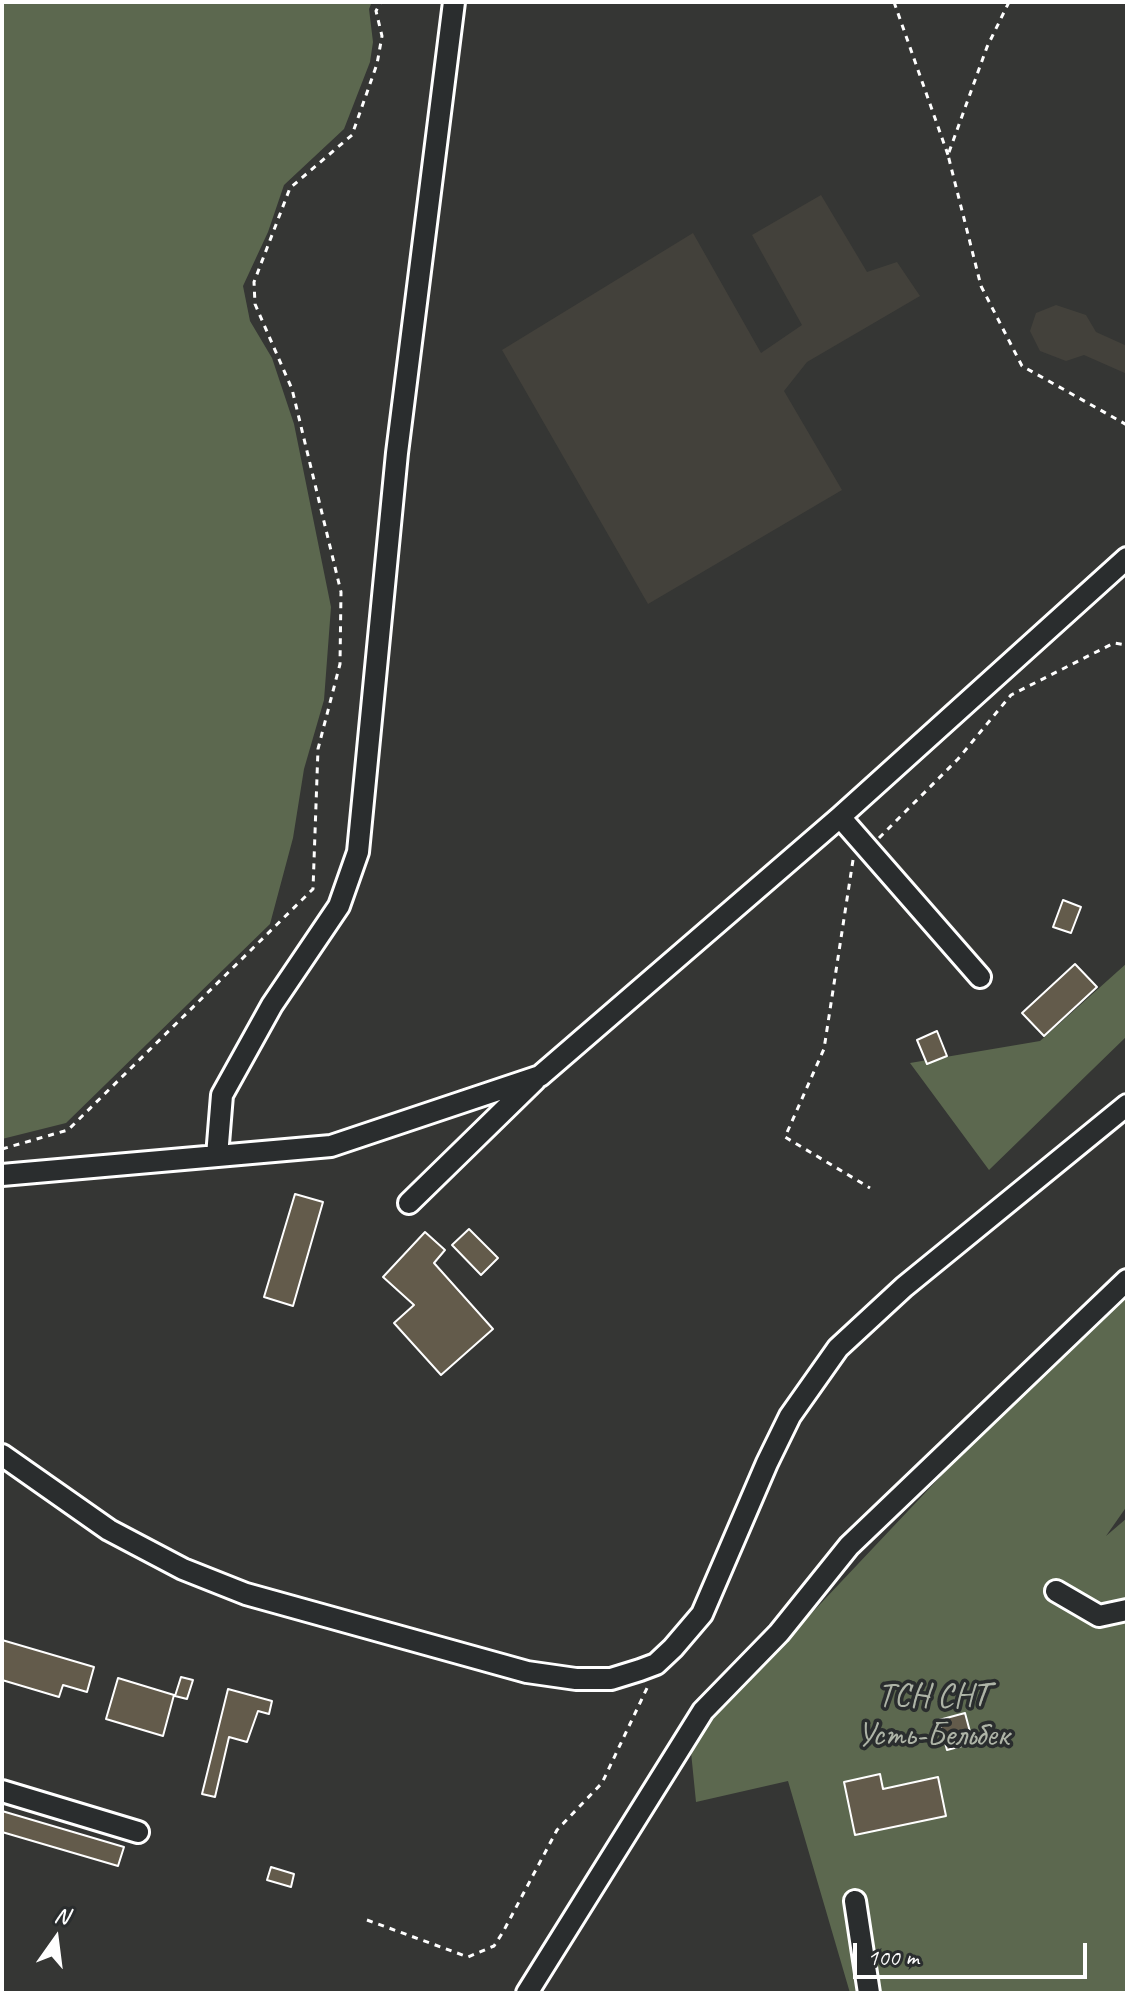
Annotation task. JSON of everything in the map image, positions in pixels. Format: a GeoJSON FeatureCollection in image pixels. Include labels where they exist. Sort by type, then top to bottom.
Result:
{"type":"FeatureCollection","features":[{"type":"Feature","properties":{"kind":"street"},"geometry":{"type":"LineString","coordinates":[[217,1156],[222,1095],[272,1005],[339,906],[358,852],[397,453],[454,2]]}},
{"type":"Feature","properties":{"kind":"street"},"geometry":{"type":"LineString","coordinates":[[409,1203],[540,1076],[840,817],[1127,558]]}},
{"type":"Feature","properties":{"kind":"street"},"geometry":{"type":"LineString","coordinates":[[840,817],[980,977]]}},
{"type":"Feature","properties":{"kind":"street"},"geometry":{"type":"LineString","coordinates":[[2,1175],[331,1146],[540,1076]]}},
{"type":"Feature","properties":{"kind":"street"},"geometry":{"type":"LineString","coordinates":[[2,1455],[109,1530],[183,1569],[286,1607],[527,1672],[576,1679],[611,1679],[656,1664],[702,1614],[778,1440],[838,1348],[904,1287],[1127,1105]]}},
{"type":"Feature","properties":{"kind":"street"},"geometry":{"type":"LineString","coordinates":[[527,1993],[703,1711],[779,1633],[849,1546],[1127,1280]]}},
{"type":"Feature","properties":{"kind":"street"},"geometry":{"type":"LineString","coordinates":[[1056,1591],[1099,1616],[1127,1610]]}},
{"type":"Feature","properties":{"kind":"street"},"geometry":{"type":"LineString","coordinates":[[2,1791],[138,1832]]}},
{"type":"Feature","properties":{"kind":"street"},"geometry":{"type":"LineString","coordinates":[[855,1901],[869,1993]]}},
{"type":"Feature","properties":{"kind":"path"},"geometry":{"type":"LineString","coordinates":[[2,1149],[68,1130],[313,889],[318,749],[340,664],[341,592],[292,389],[255,304],[254,282],[290,188],[352,135],[377,64],[382,36],[376,11],[381,2]]}},
{"type":"Feature","properties":{"kind":"path"},"geometry":{"type":"LineString","coordinates":[[894,2],[948,155],[981,286],[1022,366],[1127,425]]}},
{"type":"Feature","properties":{"kind":"path"},"geometry":{"type":"LineString","coordinates":[[948,155],[987,47],[1009,2]]}},
{"type":"Feature","properties":{"kind":"path"},"geometry":{"type":"LineString","coordinates":[[870,1188],[785,1137],[824,1049],[862,842],[958,759],[1011,695],[1114,643],[1127,645]]}},
{"type":"Feature","properties":{"kind":"path"},"geometry":{"type":"LineString","coordinates":[[367,1920],[468,1957],[494,1946],[557,1830],[602,1783],[642,1701],[656,1664]]}},
{"type":"Feature","properties":{"kind":"shaded area"},"geometry":{"type":"Polygon","coordinates":[[[821,195],[867,272],[897,262],[920,296],[807,362],[784,391],[842,490],[648,604],[502,350],[693,233],[761,353],[802,325],[752,235],[821,195]]]}},
{"type":"Feature","properties":{"kind":"shaded area"},"geometry":{"type":"Polygon","coordinates":[[[1056,305],[1086,315],[1096,332],[1127,346],[1127,374],[1084,355],[1066,361],[1040,351],[1030,331],[1036,313],[1056,305]]]}},
{"type":"Feature","properties":{"kind":"green space"},"geometry":{"type":"Polygon","coordinates":[[[2,2],[372,2],[369,9],[373,42],[370,62],[344,129],[284,185],[268,232],[243,286],[250,321],[272,358],[294,424],[331,607],[324,700],[304,769],[293,838],[270,924],[66,1123],[2,1139],[2,2]]]}},
{"type":"Feature","properties":{"kind":"green space"},"geometry":{"type":"Polygon","coordinates":[[[1127,963],[1127,1036],[989,1170],[910,1063],[1040,1041],[1127,963]]]}},
{"type":"Feature","properties":{"kind":"green space","name":"ТСН СНТ Усть-Бельбек"},"geometry":{"type":"Polygon","coordinates":[[[1127,1292],[1127,1506],[1106,1536],[1127,1518],[1127,1993],[850,1993],[788,1781],[696,1802],[690,1742],[991,1423],[1127,1292]]]}},
{"type":"Feature","properties":{"kind":"building"},"geometry":{"type":"Polygon","coordinates":[[[1063,900],[1081,907],[1071,933],[1053,927],[1063,900]]]}},
{"type":"Feature","properties":{"kind":"building"},"geometry":{"type":"Polygon","coordinates":[[[1075,964],[1097,987],[1044,1036],[1022,1013],[1075,964]]]}},
{"type":"Feature","properties":{"kind":"building"},"geometry":{"type":"Polygon","coordinates":[[[937,1031],[947,1056],[927,1064],[917,1040],[937,1031]]]}},
{"type":"Feature","properties":{"kind":"building"},"geometry":{"type":"Polygon","coordinates":[[[295,1194],[323,1202],[293,1306],[264,1297],[295,1194]]]}},
{"type":"Feature","properties":{"kind":"building"},"geometry":{"type":"Polygon","coordinates":[[[469,1229],[498,1258],[481,1275],[452,1245],[469,1229]]]}},
{"type":"Feature","properties":{"kind":"building"},"geometry":{"type":"Polygon","coordinates":[[[425,1232],[445,1250],[434,1263],[493,1329],[441,1375],[394,1323],[414,1305],[383,1277],[425,1232]]]}},
{"type":"Feature","properties":{"kind":"building"},"geometry":{"type":"Polygon","coordinates":[[[2,1640],[94,1667],[87,1692],[63,1685],[59,1697],[2,1680],[2,1640]]]}},
{"type":"Feature","properties":{"kind":"building"},"geometry":{"type":"Polygon","coordinates":[[[181,1677],[193,1680],[187,1699],[175,1696],[181,1677]]]}},
{"type":"Feature","properties":{"kind":"building"},"geometry":{"type":"Polygon","coordinates":[[[118,1678],[174,1695],[163,1736],[106,1719],[118,1678]]]}},
{"type":"Feature","properties":{"kind":"building"},"geometry":{"type":"Polygon","coordinates":[[[228,1689],[272,1701],[269,1714],[258,1711],[247,1742],[229,1737],[215,1797],[202,1794],[228,1689]]]}},
{"type":"Feature","properties":{"kind":"building"},"geometry":{"type":"Polygon","coordinates":[[[965,1713],[973,1743],[947,1750],[939,1720],[965,1713]]]}},
{"type":"Feature","properties":{"kind":"building"},"geometry":{"type":"Polygon","coordinates":[[[880,1774],[883,1789],[938,1777],[946,1816],[855,1835],[844,1782],[880,1774]]]}},
{"type":"Feature","properties":{"kind":"building"},"geometry":{"type":"Polygon","coordinates":[[[2,1811],[124,1847],[118,1866],[2,1832],[2,1811]]]}},
{"type":"Feature","properties":{"kind":"building"},"geometry":{"type":"Polygon","coordinates":[[[271,1867],[294,1874],[291,1887],[267,1880],[271,1867]]]}}]}
